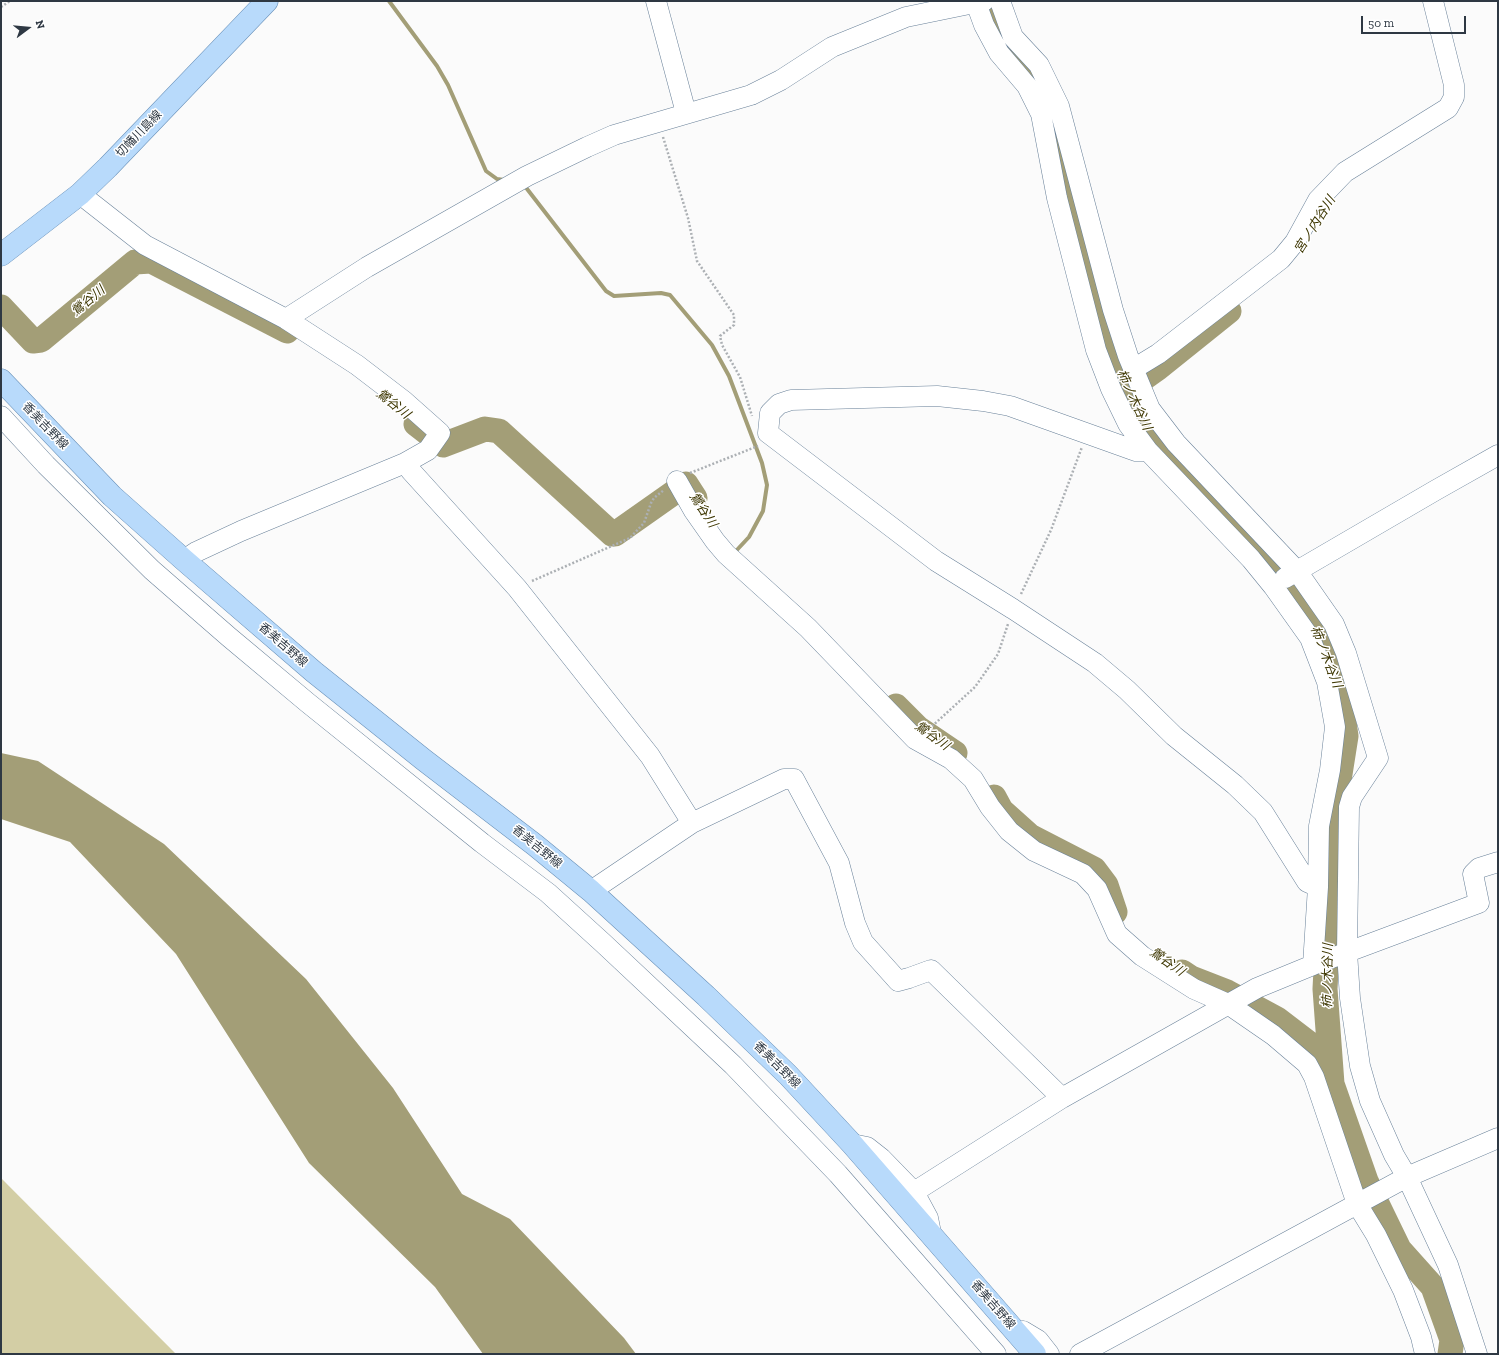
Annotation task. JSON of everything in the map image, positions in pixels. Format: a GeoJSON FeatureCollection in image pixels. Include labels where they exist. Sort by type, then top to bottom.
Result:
{"type":"FeatureCollection","features":[{"type":"Feature","properties":{"kind":"main road","name":"切幡川島線"},"geometry":{"type":"LineString","coordinates":[[1,255],[80,194],[108,167],[267,1]]}},
{"type":"Feature","properties":{"kind":"main road","name":"香美吉野線"},"geometry":{"type":"LineString","coordinates":[[1,380],[112,496],[184,560],[314,672],[424,760],[535,845],[591,891],[706,996],[788,1075],[852,1144],[1035,1354]]}},
{"type":"Feature","properties":{"kind":"street"},"geometry":{"type":"LineString","coordinates":[[656,1],[686,113]]}},
{"type":"Feature","properties":{"kind":"street"},"geometry":{"type":"LineString","coordinates":[[1000,1],[1013,37],[1039,65],[1059,106],[1113,310],[1125,367],[1150,410],[1284,579],[1334,624],[1346,653],[1378,758],[1352,797],[1349,807],[1328,959]]}},
{"type":"Feature","properties":{"kind":"street"},"geometry":{"type":"LineString","coordinates":[[1433,1],[1454,85],[1454,97],[1448,108],[1345,172],[1318,200],[1295,242],[1281,259],[1158,354],[1125,367],[1111,389],[1128,424],[1148,451],[1251,559],[1284,579],[1310,638],[1327,682],[1334,726],[1330,770],[1319,826],[1318,887],[1328,959],[1350,998],[1360,1066],[1370,1101],[1404,1179],[1448,1265],[1477,1354]]}},
{"type":"Feature","properties":{"kind":"street"},"geometry":{"type":"LineString","coordinates":[[286,319],[367,267],[527,176],[614,135],[751,95],[781,80],[832,47],[906,18],[981,2],[984,26],[1000,53],[1027,86],[1041,114],[1057,198],[1096,350],[1125,367]]}},
{"type":"Feature","properties":{"kind":"street"},"geometry":{"type":"LineString","coordinates":[[80,194],[145,245],[286,319],[358,365],[398,396],[440,433],[428,450],[405,463],[241,531],[196,552],[184,560]]}},
{"type":"Feature","properties":{"kind":"street"},"geometry":{"type":"LineString","coordinates":[[1148,451],[1136,451],[1010,406],[983,401],[937,396],[791,400],[779,404],[770,413],[763,440],[936,561],[1014,609],[1095,664],[1128,690],[1174,736],[1235,785],[1263,812],[1307,882],[1318,887]]}},
{"type":"Feature","properties":{"kind":"street"},"geometry":{"type":"LineString","coordinates":[[1,416],[46,465],[152,570],[308,703],[548,894],[603,943],[733,1065],[838,1174],[996,1354]]}},
{"type":"Feature","properties":{"kind":"street"},"geometry":{"type":"LineString","coordinates":[[1284,579],[1498,455]]}},
{"type":"Feature","properties":{"kind":"street"},"geometry":{"type":"LineString","coordinates":[[405,463],[517,588],[650,756],[692,823]]}},
{"type":"Feature","properties":{"kind":"street"},"geometry":{"type":"LineString","coordinates":[[680,486],[694,511],[726,554],[808,628],[915,738],[951,759],[973,779],[990,807],[1010,831],[1034,851],[1083,874],[1097,889],[1117,934],[1142,956],[1194,989],[1231,1002],[1307,1064],[1314,1077],[1360,1203],[1403,1290],[1421,1337],[1425,1354]]}},
{"type":"Feature","properties":{"kind":"street"},"geometry":{"type":"LineString","coordinates":[[591,891],[692,823],[784,779],[794,779],[839,863],[855,923],[863,942],[898,981],[931,970],[1062,1098]]}},
{"type":"Feature","properties":{"kind":"street"},"geometry":{"type":"LineString","coordinates":[[914,1192],[1062,1098],[1257,988],[1328,959],[1479,903],[1474,874],[1478,868],[1498,862]]}},
{"type":"Feature","properties":{"kind":"street"},"geometry":{"type":"LineString","coordinates":[[1080,1354],[1404,1179],[1498,1138]]}},
{"type":"Feature","properties":{"kind":"street"},"geometry":{"type":"LineString","coordinates":[[852,1144],[867,1147],[881,1158],[914,1192],[928,1218],[931,1234]]}},
{"type":"Feature","properties":{"kind":"street"},"geometry":{"type":"LineString","coordinates":[[1006,1320],[1038,1340],[1049,1354]]}},
{"type":"Feature","properties":{"kind":"path"},"geometry":{"type":"LineString","coordinates":[[1,7],[10,1]]}},
{"type":"Feature","properties":{"kind":"path"},"geometry":{"type":"LineString","coordinates":[[659,122],[688,218],[697,261],[734,315],[734,324],[720,336],[722,344],[740,376],[752,415],[763,440],[753,449],[687,474],[680,486]]}},
{"type":"Feature","properties":{"kind":"path"},"geometry":{"type":"LineString","coordinates":[[927,731],[975,686],[998,654],[1014,609],[1051,530],[1086,434]]}},
{"type":"Feature","properties":{"kind":"path"},"geometry":{"type":"LineString","coordinates":[[517,588],[630,538],[644,523],[651,503]]}},
{"type":"Feature","properties":{"kind":"shaded area"},"geometry":{"type":"Polygon","coordinates":[[[1,753],[38,761],[164,844],[306,979],[393,1088],[462,1194],[510,1219],[624,1338],[636,1354],[483,1354],[435,1287],[309,1163],[176,954],[70,842],[1,819],[1,753]]]}},
{"type":"Feature","properties":{"kind":"shaded area"},"geometry":{"type":"Polygon","coordinates":[[[1,1178],[176,1354],[1,1354],[1,1178]]]}},
{"type":"Feature","properties":{"kind":"waterway"},"geometry":{"type":"LineString","coordinates":[[389,1],[437,66],[448,85],[486,171],[497,179],[504,180]]}},
{"type":"Feature","properties":{"kind":"waterway","name":"柿ノ木谷川"},"geometry":{"type":"LineString","coordinates":[[986,1],[1006,45],[1037,79],[1052,109],[1075,222],[1108,343],[1127,390],[1146,430],[1194,486],[1266,559],[1316,627],[1338,681],[1346,736],[1337,793],[1325,989],[1332,1084],[1366,1181],[1399,1249],[1433,1287],[1452,1340],[1450,1354]]}},
{"type":"Feature","properties":{"kind":"waterway"},"geometry":{"type":"LineString","coordinates":[[524,185],[606,291],[614,296],[661,293],[670,295],[712,345],[729,376],[762,463],[767,485],[763,511],[749,537],[735,552]]}},
{"type":"Feature","properties":{"kind":"waterway","name":"鶯谷川"},"geometry":{"type":"LineString","coordinates":[[1,307],[33,341],[41,340],[135,262],[151,261],[287,331]]}},
{"type":"Feature","properties":{"kind":"waterway","name":"宮ノ内谷川"},"geometry":{"type":"LineString","coordinates":[[1127,390],[1158,368],[1229,311]]}},
{"type":"Feature","properties":{"kind":"waterway","name":"鶯谷川"},"geometry":{"type":"LineString","coordinates":[[416,424],[443,445],[485,429],[499,431],[612,534],[615,534],[686,484],[695,498]]}},
{"type":"Feature","properties":{"kind":"waterway","name":"鶯谷川"},"geometry":{"type":"LineString","coordinates":[[896,706],[918,728],[955,753]]}},
{"type":"Feature","properties":{"kind":"waterway","name":"鶯谷川"},"geometry":{"type":"LineString","coordinates":[[994,797],[1001,810],[1030,836],[1094,869],[1106,885],[1115,912]]}},
{"type":"Feature","properties":{"kind":"waterway","name":"鶯谷川"},"geometry":{"type":"LineString","coordinates":[[1182,972],[1191,978],[1227,992],[1277,1019],[1311,1045],[1332,1084]]}}]}
